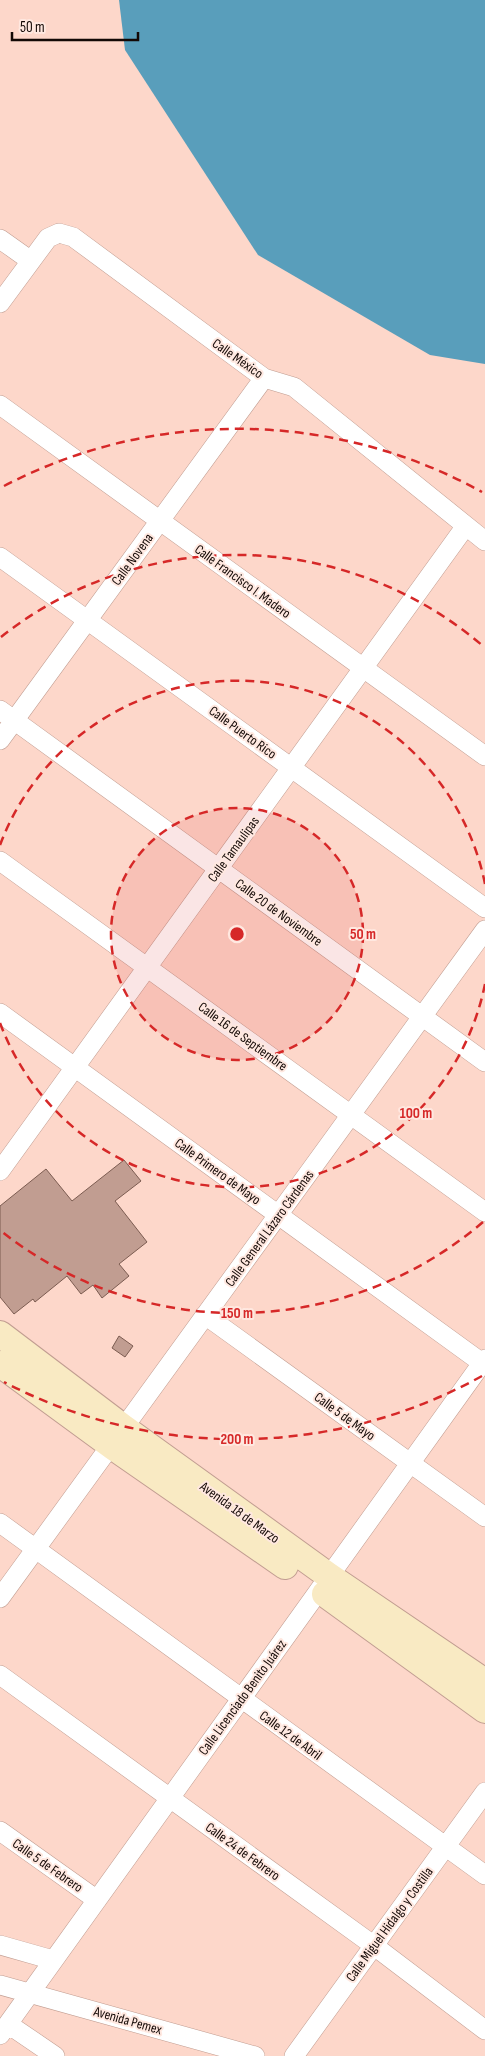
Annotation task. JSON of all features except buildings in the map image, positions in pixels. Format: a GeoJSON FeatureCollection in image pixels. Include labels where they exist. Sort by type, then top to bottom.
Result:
{"type":"FeatureCollection","features":[{"type":"Feature","properties":{"kind":"street","name":"Calle México"},"geometry":{"type":"LineString","coordinates":[[31,261],[48,238],[59,233],[73,236],[264,378],[294,387],[465,527],[485,541]]}},
{"type":"Feature","properties":{"kind":"street"},"geometry":{"type":"LineString","coordinates":[[0,239],[31,261],[0,303]]}},
{"type":"Feature","properties":{"kind":"street","name":"Calle Novena"},"geometry":{"type":"LineString","coordinates":[[0,740],[7,715],[87,620],[264,378]]}},
{"type":"Feature","properties":{"kind":"street","name":"Calle Francisco I. Madero"},"geometry":{"type":"LineString","coordinates":[[0,406],[485,756]]}},
{"type":"Feature","properties":{"kind":"street","name":"Calle Tamaulipas"},"geometry":{"type":"LineString","coordinates":[[0,1171],[465,527]]}},
{"type":"Feature","properties":{"kind":"street","name":"Calle Puerto Rico"},"geometry":{"type":"LineString","coordinates":[[0,557],[485,908]]}},
{"type":"Feature","properties":{"kind":"street","name":"Calle 20 de Noviembre"},"geometry":{"type":"LineString","coordinates":[[7,715],[485,1062]]}},
{"type":"Feature","properties":{"kind":"street","name":"Calle 16 de Septiembre"},"geometry":{"type":"LineString","coordinates":[[0,861],[485,1212]]}},
{"type":"Feature","properties":{"kind":"street","name":"Calle General Lázaro Cárdenas"},"geometry":{"type":"LineString","coordinates":[[0,1598],[485,930]]}},
{"type":"Feature","properties":{"kind":"street","name":"Calle Primero de Mayo"},"geometry":{"type":"LineString","coordinates":[[0,1013],[484,1362]]}},
{"type":"Feature","properties":{"kind":"street","name":"Calle 5 de Mayo"},"geometry":{"type":"LineString","coordinates":[[206,1315],[485,1518]]}},
{"type":"Feature","properties":{"kind":"street","name":"Avenida 18 de Marzo"},"geometry":{"type":"LineString","coordinates":[[0,1334],[118,1437]]}},
{"type":"Feature","properties":{"kind":"street","name":"Calle Licenciado Benito Juárez"},"geometry":{"type":"LineString","coordinates":[[4,2029],[484,1362]]}},
{"type":"Feature","properties":{"kind":"street","name":"Avenida 18 de Marzo"},"geometry":{"type":"LineString","coordinates":[[0,1364],[118,1437],[324,1583],[485,1710]]}},
{"type":"Feature","properties":{"kind":"street","name":"Calle 12 de Abril"},"geometry":{"type":"LineString","coordinates":[[0,1523],[485,1875]]}},
{"type":"Feature","properties":{"kind":"street","name":"Avenida 18 de Marzo"},"geometry":{"type":"LineString","coordinates":[[324,1583],[485,1682]]}},
{"type":"Feature","properties":{"kind":"street","name":"Calle 24 de Febrero"},"geometry":{"type":"LineString","coordinates":[[0,1675],[374,1945],[485,2030]]}},
{"type":"Feature","properties":{"kind":"street","name":"Calle Miguel Hidalgo y Costilla"},"geometry":{"type":"LineString","coordinates":[[294,2056],[485,1792]]}},
{"type":"Feature","properties":{"kind":"street","name":"Calle 5 de Febrero"},"geometry":{"type":"LineString","coordinates":[[0,1831],[97,1900]]}},
{"type":"Feature","properties":{"kind":"street"},"geometry":{"type":"LineString","coordinates":[[0,1945],[54,1960]]}},
{"type":"Feature","properties":{"kind":"street","name":"Avenida Pemex"},"geometry":{"type":"LineString","coordinates":[[0,1985],[255,2056]]}},
{"type":"Feature","properties":{"kind":"street"},"geometry":{"type":"LineString","coordinates":[[4,2029],[55,2056]]}},
{"type":"Feature","properties":{"kind":"water"},"geometry":{"type":"Polygon","coordinates":[[[119,0],[485,0],[485,364],[430,355],[258,255],[125,50],[119,0]]]}}]}
